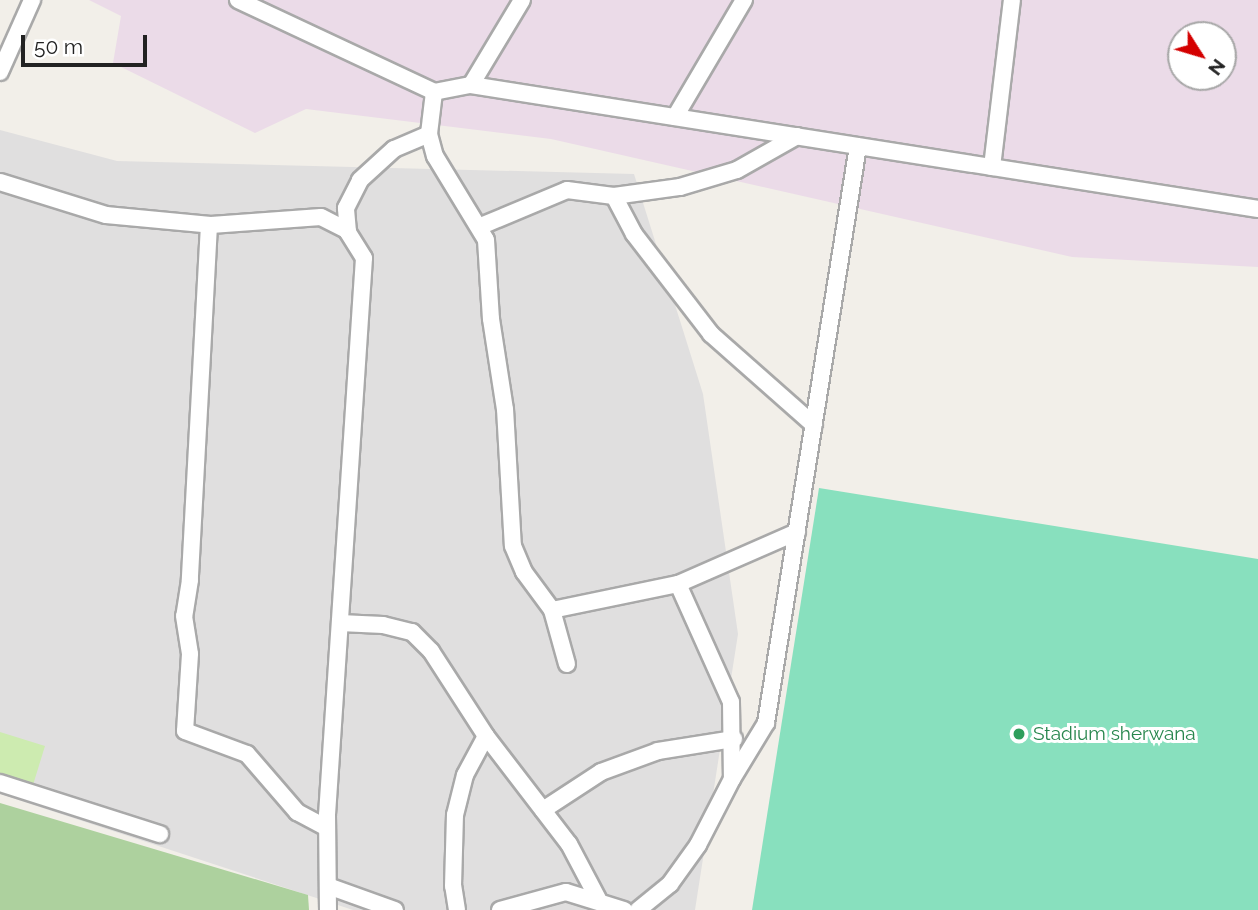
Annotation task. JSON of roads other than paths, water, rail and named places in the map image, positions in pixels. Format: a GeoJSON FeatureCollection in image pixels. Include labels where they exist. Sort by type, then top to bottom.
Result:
{"type":"FeatureCollection","features":[{"type":"Feature","properties":{"kind":"street"},"geometry":{"type":"LineString","coordinates":[[0,72],[32,0]]}},
{"type":"Feature","properties":{"kind":"street"},"geometry":{"type":"LineString","coordinates":[[238,0],[434,92],[471,85],[1258,209]]}},
{"type":"Feature","properties":{"kind":"street"},"geometry":{"type":"LineString","coordinates":[[471,85],[522,0]]}},
{"type":"Feature","properties":{"kind":"street"},"geometry":{"type":"LineString","coordinates":[[675,117],[744,0]]}},
{"type":"Feature","properties":{"kind":"street"},"geometry":{"type":"LineString","coordinates":[[992,167],[1012,0]]}},
{"type":"Feature","properties":{"kind":"street"},"geometry":{"type":"LineString","coordinates":[[434,92],[429,134],[455,196],[481,226],[505,409],[513,546],[524,572],[552,611],[566,663]]}},
{"type":"Feature","properties":{"kind":"street"},"geometry":{"type":"LineString","coordinates":[[328,910],[327,828],[364,258],[348,231],[346,208],[359,180],[394,149],[429,134]]}},
{"type":"Feature","properties":{"kind":"street"},"geometry":{"type":"LineString","coordinates":[[481,226],[567,190],[614,196],[680,187],[737,170],[797,136]]}},
{"type":"Feature","properties":{"kind":"street"},"geometry":{"type":"LineString","coordinates":[[638,910],[670,884],[698,845],[732,779],[766,723],[858,146]]}},
{"type":"Feature","properties":{"kind":"street"},"geometry":{"type":"LineString","coordinates":[[0,182],[106,215],[209,225],[321,217],[348,231]]}},
{"type":"Feature","properties":{"kind":"street"},"geometry":{"type":"LineString","coordinates":[[614,196],[634,234],[711,334],[814,425]]}},
{"type":"Feature","properties":{"kind":"street"},"geometry":{"type":"LineString","coordinates":[[209,225],[191,580],[184,616],[190,654],[185,731],[247,754],[297,812],[327,828]]}},
{"type":"Feature","properties":{"kind":"street"},"geometry":{"type":"LineString","coordinates":[[552,611],[678,584],[797,532]]}},
{"type":"Feature","properties":{"kind":"street"},"geometry":{"type":"LineString","coordinates":[[678,584],[732,702],[732,779]]}},
{"type":"Feature","properties":{"kind":"street"},"geometry":{"type":"LineString","coordinates":[[340,623],[383,625],[412,632],[431,651],[486,736],[569,844],[598,899]]}},
{"type":"Feature","properties":{"kind":"street"},"geometry":{"type":"LineString","coordinates":[[457,910],[453,887],[456,815],[465,775],[486,736]]}},
{"type":"Feature","properties":{"kind":"street"},"geometry":{"type":"LineString","coordinates":[[542,810],[601,772],[658,751],[734,739]]}},
{"type":"Feature","properties":{"kind":"street"},"geometry":{"type":"LineString","coordinates":[[0,783],[160,834]]}},
{"type":"Feature","properties":{"kind":"street"},"geometry":{"type":"LineString","coordinates":[[328,886],[395,910]]}},
{"type":"Feature","properties":{"kind":"street"},"geometry":{"type":"LineString","coordinates":[[500,910],[566,892],[598,899],[624,910]]}},
{"type":"Feature","properties":{"kind":"place","name":"Stadium sherwana"},"geometry":{"type":"Point","coordinates":[1019,734]}}]}
